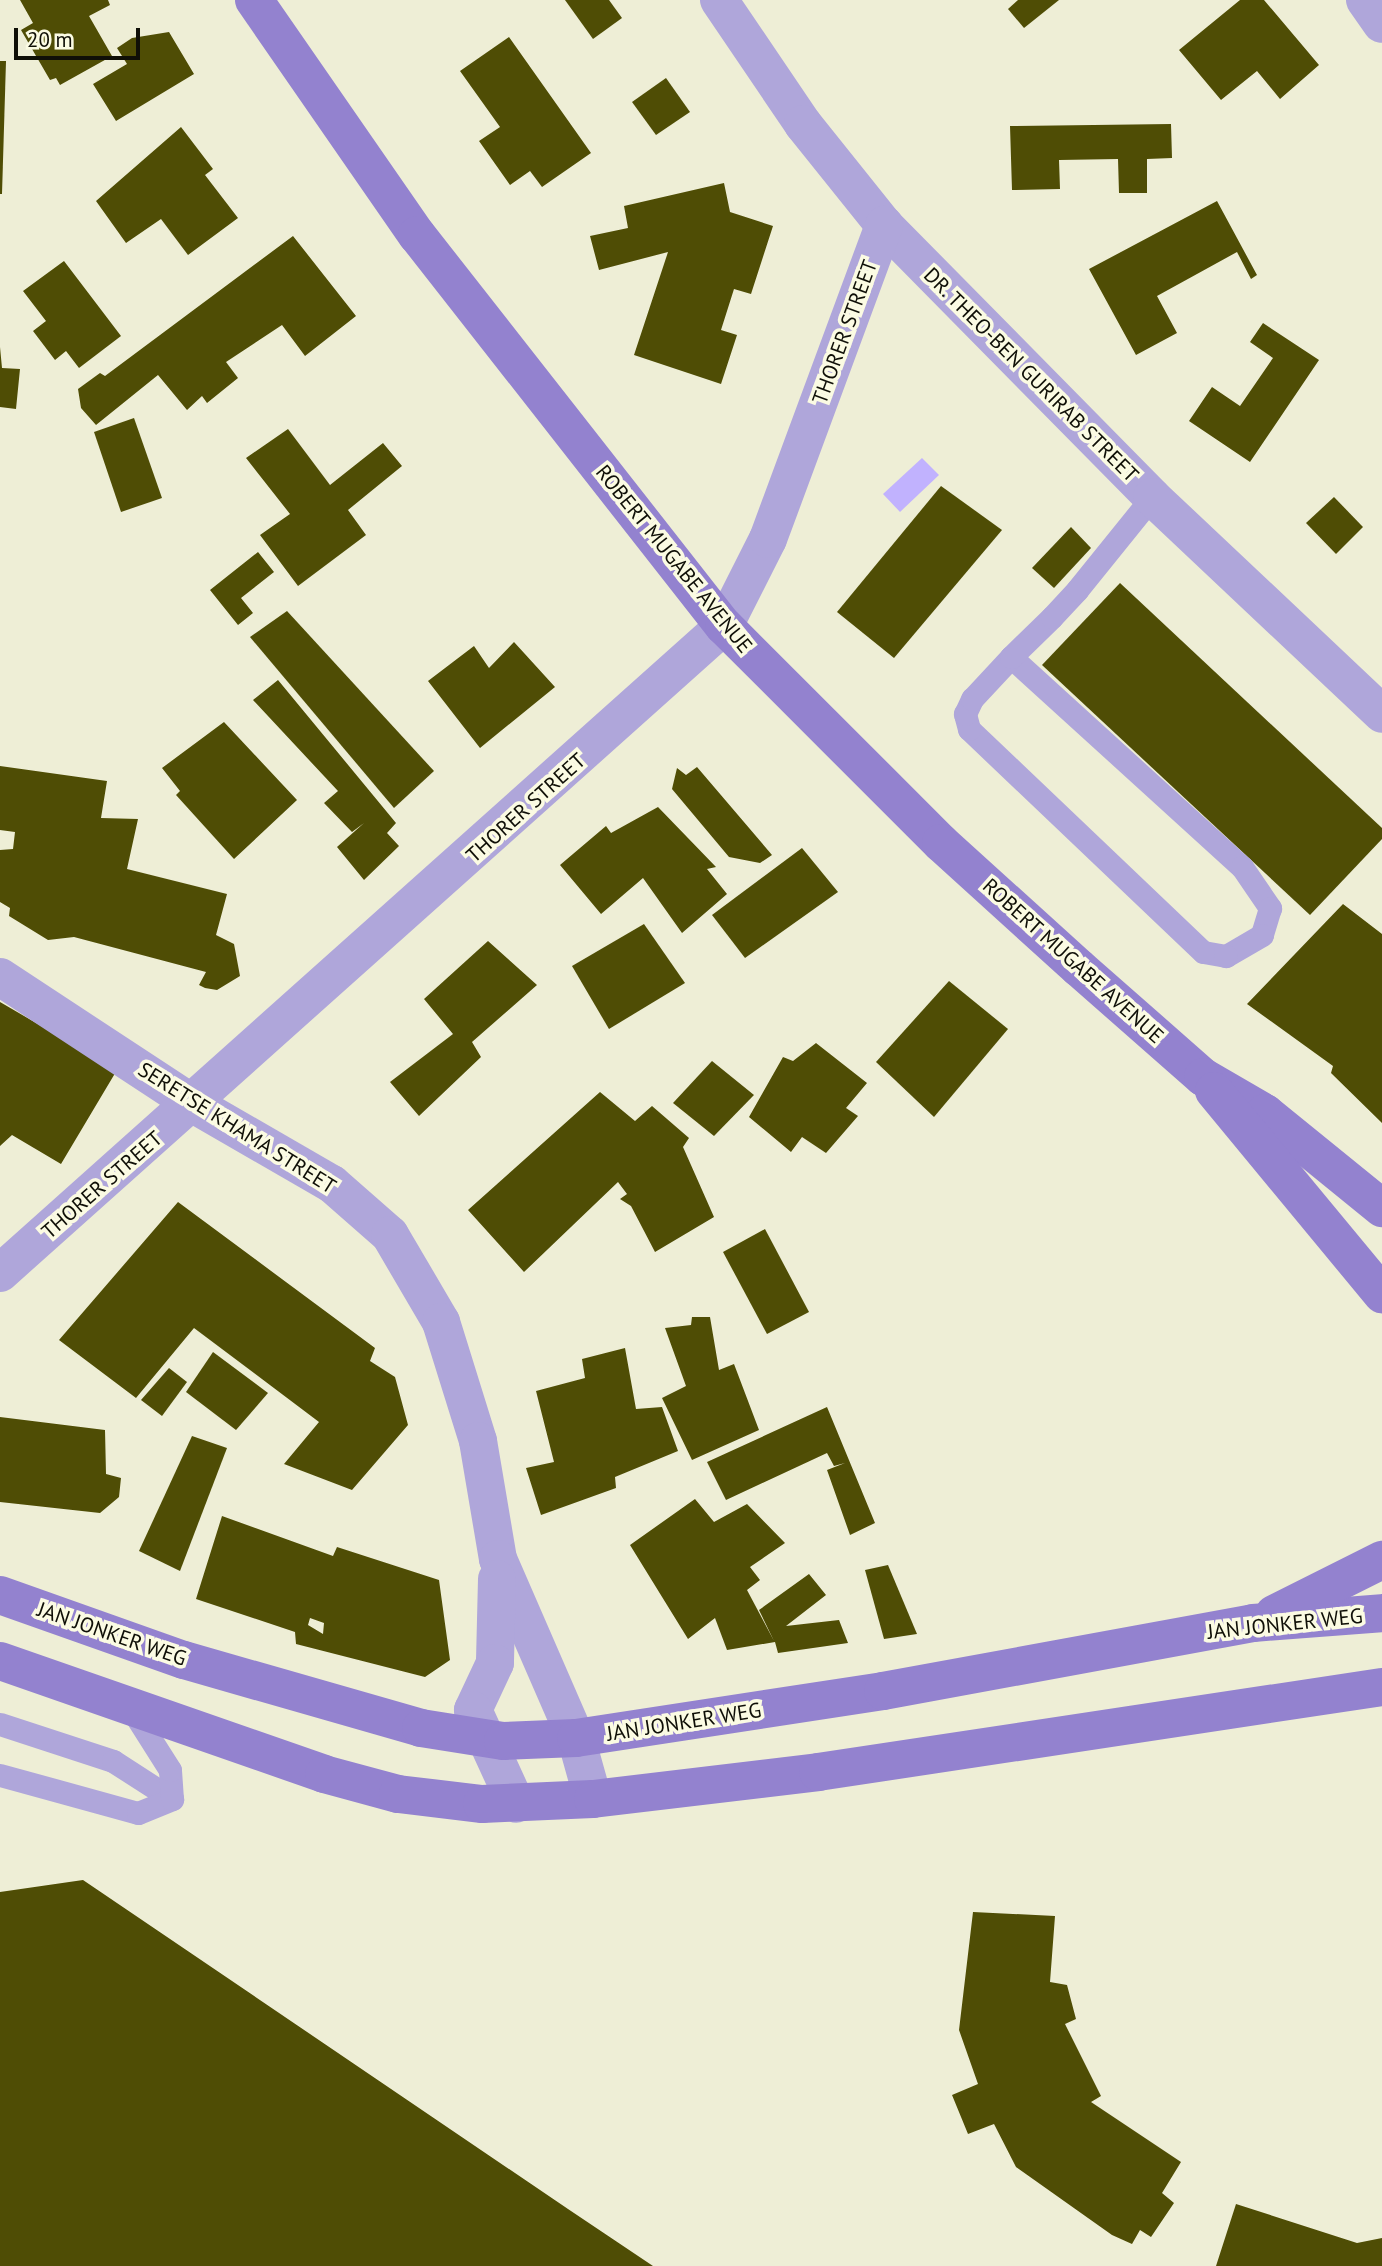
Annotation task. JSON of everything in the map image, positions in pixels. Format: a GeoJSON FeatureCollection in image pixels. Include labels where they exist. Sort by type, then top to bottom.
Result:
{"type":"FeatureCollection","features":[{"type":"Feature","properties":{"kind":"main road","name":"ROBERT MUGABE AVENUE"},"geometry":{"type":"LineString","coordinates":[[254,0],[418,235],[724,626],[941,843],[1203,1077],[1382,1294]]}},
{"type":"Feature","properties":{"kind":"main road","name":"ROBERT MUGABE AVENUE"},"geometry":{"type":"LineString","coordinates":[[1203,1077],[1265,1113],[1382,1208]]}},
{"type":"Feature","properties":{"kind":"main road"},"geometry":{"type":"LineString","coordinates":[[1253,1623],[1382,1560]]}},
{"type":"Feature","properties":{"kind":"main road","name":"JAN JONKER WEG"},"geometry":{"type":"LineString","coordinates":[[0,1595],[184,1660],[421,1728],[484,1739],[576,1738],[883,1691],[1253,1623],[1382,1613]]}},
{"type":"Feature","properties":{"kind":"main road"},"geometry":{"type":"LineString","coordinates":[[0,1661],[386,1791],[516,1804],[593,1799],[1382,1687]]}},
{"type":"Feature","properties":{"kind":"street","name":"DR. THEO-BEN GURIRAB STREET"},"geometry":{"type":"LineString","coordinates":[[719,0],[803,124],[884,225],[1152,498],[1382,714]]}},
{"type":"Feature","properties":{"kind":"street"},"geometry":{"type":"LineString","coordinates":[[1365,0],[1382,23]]}},
{"type":"Feature","properties":{"kind":"street","name":"THORER STREET"},"geometry":{"type":"LineString","coordinates":[[0,1273],[195,1105],[724,626],[768,539],[884,225]]}},
{"type":"Feature","properties":{"kind":"street","name":"SERETSE KHAMA STREET"},"geometry":{"type":"LineString","coordinates":[[0,977],[195,1105],[332,1184],[390,1236],[441,1322],[478,1441],[498,1559],[495,1663],[473,1710],[516,1804]]}},
{"type":"Feature","properties":{"kind":"street","name":"SERETSE KHAMA STREET"},"geometry":{"type":"LineString","coordinates":[[498,1559],[576,1738],[593,1799]]}},
{"type":"Feature","properties":{"kind":"lane"},"geometry":{"type":"LineString","coordinates":[[1011,657],[1242,867],[1270,908],[1262,935],[1226,956],[1203,952],[969,729],[965,714],[972,699],[1011,657],[1077,590],[1152,498]]}},
{"type":"Feature","properties":{"kind":"lane"},"geometry":{"type":"LineString","coordinates":[[129,1705],[170,1770],[172,1799]]}},
{"type":"Feature","properties":{"kind":"lane"},"geometry":{"type":"LineString","coordinates":[[0,1724],[113,1761],[172,1799]]}},
{"type":"Feature","properties":{"kind":"lane"},"geometry":{"type":"LineString","coordinates":[[0,1775],[138,1813],[172,1799]]}},
{"type":"Feature","properties":{"kind":"shaded area"},"geometry":{"type":"Polygon","coordinates":[[[922,458],[939,475],[900,512],[883,494],[922,458]]]}},
{"type":"Feature","properties":{"kind":"building"},"geometry":{"type":"Polygon","coordinates":[[[20,0],[108,0],[110,5],[89,16],[112,56],[60,85],[56,78],[50,80],[21,30],[33,23],[20,0]]]}},
{"type":"Feature","properties":{"kind":"building"},"geometry":{"type":"Polygon","coordinates":[[[565,0],[609,0],[622,18],[593,39],[565,0]]]}},
{"type":"Feature","properties":{"kind":"building"},"geometry":{"type":"Polygon","coordinates":[[[1018,0],[1059,0],[1024,28],[1008,9],[1018,0]]]}},
{"type":"Feature","properties":{"kind":"building"},"geometry":{"type":"Polygon","coordinates":[[[1240,0],[1264,0],[1319,65],[1280,99],[1257,71],[1221,100],[1179,50],[1240,0]]]}},
{"type":"Feature","properties":{"kind":"building"},"geometry":{"type":"Polygon","coordinates":[[[169,32],[194,74],[116,121],[93,84],[127,64],[117,48],[132,38],[169,32]]]}},
{"type":"Feature","properties":{"kind":"building"},"geometry":{"type":"Polygon","coordinates":[[[509,37],[591,153],[542,187],[530,171],[510,185],[479,141],[500,127],[460,71],[509,37]]]}},
{"type":"Feature","properties":{"kind":"building"},"geometry":{"type":"Polygon","coordinates":[[[0,61],[6,61],[2,194],[0,194],[0,61]]]}},
{"type":"Feature","properties":{"kind":"building"},"geometry":{"type":"Polygon","coordinates":[[[666,78],[690,112],[656,135],[632,102],[666,78]]]}},
{"type":"Feature","properties":{"kind":"building"},"geometry":{"type":"Polygon","coordinates":[[[1171,124],[1172,158],[1147,159],[1147,193],[1119,193],[1118,159],[1059,160],[1060,189],[1012,190],[1010,126],[1171,124]]]}},
{"type":"Feature","properties":{"kind":"building"},"geometry":{"type":"Polygon","coordinates":[[[181,127],[213,169],[205,175],[238,218],[188,255],[161,219],[126,243],[96,201],[181,127]]]}},
{"type":"Feature","properties":{"kind":"building"},"geometry":{"type":"Polygon","coordinates":[[[724,183],[730,212],[773,226],[751,294],[734,289],[721,330],[737,335],[721,384],[634,355],[668,252],[599,270],[590,236],[628,228],[624,206],[724,183]]]}},
{"type":"Feature","properties":{"kind":"building"},"geometry":{"type":"Polygon","coordinates":[[[1217,201],[1257,275],[1251,279],[1237,252],[1157,296],[1177,333],[1136,355],[1089,269],[1217,201]]]}},
{"type":"Feature","properties":{"kind":"building"},"geometry":{"type":"Polygon","coordinates":[[[293,236],[356,316],[305,356],[282,325],[226,362],[238,378],[207,403],[202,396],[187,410],[158,375],[96,425],[81,408],[78,389],[100,373],[105,376],[293,236]]]}},
{"type":"Feature","properties":{"kind":"building"},"geometry":{"type":"Polygon","coordinates":[[[64,261],[121,336],[79,368],[66,351],[55,360],[33,331],[46,321],[23,291],[64,261]]]}},
{"type":"Feature","properties":{"kind":"building"},"geometry":{"type":"Polygon","coordinates":[[[1263,323],[1319,360],[1250,462],[1189,421],[1212,387],[1240,406],[1273,358],[1250,342],[1263,323]]]}},
{"type":"Feature","properties":{"kind":"building"},"geometry":{"type":"Polygon","coordinates":[[[0,347],[2,368],[20,369],[16,409],[0,407],[0,347]]]}},
{"type":"Feature","properties":{"kind":"building"},"geometry":{"type":"Polygon","coordinates":[[[134,418],[162,498],[121,512],[94,432],[134,418]]]}},
{"type":"Feature","properties":{"kind":"building"},"geometry":{"type":"Polygon","coordinates":[[[288,429],[330,485],[383,443],[402,466],[348,510],[366,535],[298,586],[260,535],[290,514],[246,458],[288,429]]]}},
{"type":"Feature","properties":{"kind":"building"},"geometry":{"type":"Polygon","coordinates":[[[941,486],[1002,530],[894,658],[837,612],[941,486]]]}},
{"type":"Feature","properties":{"kind":"building"},"geometry":{"type":"Polygon","coordinates":[[[1334,497],[1363,527],[1336,554],[1306,523],[1334,497]]]}},
{"type":"Feature","properties":{"kind":"building"},"geometry":{"type":"Polygon","coordinates":[[[1071,527],[1091,548],[1054,588],[1032,568],[1071,527]]]}},
{"type":"Feature","properties":{"kind":"building"},"geometry":{"type":"Polygon","coordinates":[[[258,552],[274,572],[241,598],[253,613],[238,625],[210,590],[258,552]]]}},
{"type":"Feature","properties":{"kind":"building"},"geometry":{"type":"Polygon","coordinates":[[[1120,583],[1382,828],[1382,839],[1310,915],[1042,665],[1120,583]]]}},
{"type":"Feature","properties":{"kind":"building"},"geometry":{"type":"Polygon","coordinates":[[[287,611],[434,771],[394,808],[250,637],[287,611]]]}},
{"type":"Feature","properties":{"kind":"building"},"geometry":{"type":"Polygon","coordinates":[[[514,642],[555,687],[480,748],[428,681],[474,646],[489,668],[514,642]]]}},
{"type":"Feature","properties":{"kind":"building"},"geometry":{"type":"Polygon","coordinates":[[[278,680],[396,823],[387,833],[399,846],[364,880],[337,847],[364,823],[352,832],[324,803],[338,791],[253,700],[278,680]]]}},
{"type":"Feature","properties":{"kind":"building"},"geometry":{"type":"Polygon","coordinates":[[[224,722],[297,800],[234,859],[176,795],[180,791],[162,768],[224,722]]]}},
{"type":"Feature","properties":{"kind":"building"},"geometry":{"type":"Polygon","coordinates":[[[0,766],[107,781],[101,818],[138,819],[127,869],[227,894],[216,935],[234,944],[240,976],[217,990],[205,988],[199,985],[206,972],[74,937],[48,940],[9,916],[10,908],[0,902],[0,850],[13,849],[15,832],[0,830],[0,766]]]}},
{"type":"Feature","properties":{"kind":"building"},"geometry":{"type":"Polygon","coordinates":[[[697,767],[772,855],[760,863],[729,857],[672,789],[677,768],[686,775],[697,767]]]}},
{"type":"Feature","properties":{"kind":"building"},"geometry":{"type":"Polygon","coordinates":[[[658,807],[716,867],[707,869],[727,894],[682,933],[643,878],[601,914],[560,865],[606,826],[611,833],[658,807]]]}},
{"type":"Feature","properties":{"kind":"building"},"geometry":{"type":"Polygon","coordinates":[[[802,848],[838,892],[745,958],[712,915],[802,848]]]}},
{"type":"Feature","properties":{"kind":"building"},"geometry":{"type":"Polygon","coordinates":[[[1343,904],[1382,934],[1382,1123],[1331,1073],[1333,1066],[1247,1004],[1343,904]]]}},
{"type":"Feature","properties":{"kind":"building"},"geometry":{"type":"Polygon","coordinates":[[[644,924],[685,983],[609,1029],[572,966],[644,924]]]}},
{"type":"Feature","properties":{"kind":"building"},"geometry":{"type":"Polygon","coordinates":[[[488,941],[537,985],[472,1042],[481,1057],[419,1116],[390,1082],[453,1034],[424,999],[488,941]]]}},
{"type":"Feature","properties":{"kind":"building"},"geometry":{"type":"Polygon","coordinates":[[[949,981],[1008,1029],[934,1117],[876,1062],[949,981]]]}},
{"type":"Feature","properties":{"kind":"building"},"geometry":{"type":"Polygon","coordinates":[[[0,1002],[117,1070],[61,1164],[12,1135],[0,1146],[0,1002]]]}},
{"type":"Feature","properties":{"kind":"building"},"geometry":{"type":"Polygon","coordinates":[[[816,1043],[867,1083],[846,1108],[858,1116],[826,1153],[802,1137],[791,1152],[749,1117],[783,1057],[793,1061],[816,1043]]]}},
{"type":"Feature","properties":{"kind":"building"},"geometry":{"type":"Polygon","coordinates":[[[712,1061],[754,1095],[714,1136],[673,1103],[712,1061]]]}},
{"type":"Feature","properties":{"kind":"building"},"geometry":{"type":"Polygon","coordinates":[[[600,1092],[635,1121],[652,1106],[689,1138],[683,1147],[714,1217],[655,1252],[631,1206],[620,1199],[627,1194],[618,1182],[524,1272],[468,1210],[600,1092]]]}},
{"type":"Feature","properties":{"kind":"building"},"geometry":{"type":"Polygon","coordinates":[[[178,1202],[375,1348],[370,1361],[395,1377],[408,1425],[352,1490],[284,1464],[319,1422],[194,1328],[136,1398],[59,1340],[178,1202]]]}},
{"type":"Feature","properties":{"kind":"building"},"geometry":{"type":"Polygon","coordinates":[[[765,1229],[809,1312],[767,1334],[723,1252],[765,1229]]]}},
{"type":"Feature","properties":{"kind":"building"},"geometry":{"type":"Polygon","coordinates":[[[692,1317],[710,1317],[719,1370],[734,1364],[759,1430],[692,1460],[662,1398],[686,1386],[665,1328],[691,1325],[692,1317]]]}},
{"type":"Feature","properties":{"kind":"building"},"geometry":{"type":"Polygon","coordinates":[[[625,1348],[636,1409],[662,1407],[678,1451],[615,1477],[616,1488],[541,1515],[526,1468],[554,1462],[536,1391],[585,1378],[582,1359],[625,1348]]]}},
{"type":"Feature","properties":{"kind":"building"},"geometry":{"type":"Polygon","coordinates":[[[213,1352],[268,1393],[236,1430],[186,1392],[213,1352]]]}},
{"type":"Feature","properties":{"kind":"building"},"geometry":{"type":"Polygon","coordinates":[[[169,1368],[187,1382],[162,1416],[141,1400],[169,1368]]]}},
{"type":"Feature","properties":{"kind":"building"},"geometry":{"type":"Polygon","coordinates":[[[827,1407],[875,1523],[850,1535],[827,1470],[845,1463],[834,1466],[827,1453],[726,1500],[707,1462],[827,1407]]]}},
{"type":"Feature","properties":{"kind":"building"},"geometry":{"type":"Polygon","coordinates":[[[0,1417],[105,1430],[106,1474],[121,1478],[119,1497],[100,1513],[0,1502],[0,1417]]]}},
{"type":"Feature","properties":{"kind":"building"},"geometry":{"type":"Polygon","coordinates":[[[192,1436],[227,1448],[180,1571],[139,1551],[192,1436]]]}},
{"type":"Feature","properties":{"kind":"building"},"geometry":{"type":"Polygon","coordinates":[[[695,1499],[714,1522],[747,1504],[785,1543],[750,1567],[760,1580],[747,1590],[774,1641],[759,1610],[809,1574],[826,1595],[786,1626],[839,1620],[848,1643],[778,1653],[775,1642],[727,1650],[715,1618],[688,1639],[630,1545],[695,1499]]]}},
{"type":"Feature","properties":{"kind":"building"},"geometry":{"type":"Polygon","coordinates":[[[222,1516],[333,1556],[337,1547],[439,1580],[450,1660],[425,1677],[296,1644],[295,1632],[196,1599],[222,1516]],[[310,1618],[308,1625],[323,1634],[324,1623],[310,1618]]]}},
{"type":"Feature","properties":{"kind":"building"},"geometry":{"type":"Polygon","coordinates":[[[888,1565],[917,1634],[884,1639],[865,1570],[888,1565]]]}},
{"type":"Feature","properties":{"kind":"building"},"geometry":{"type":"Polygon","coordinates":[[[83,1880],[653,2266],[0,2266],[0,1892],[83,1880]]]}},
{"type":"Feature","properties":{"kind":"building"},"geometry":{"type":"Polygon","coordinates":[[[973,1912],[1055,1916],[1050,1982],[1067,1985],[1076,2019],[1065,2024],[1101,2096],[1091,2102],[1181,2162],[1162,2193],[1174,2203],[1151,2237],[1140,2230],[1132,2244],[1112,2235],[1016,2167],[994,2124],[968,2134],[952,2095],[978,2084],[959,2030],[973,1912]]]}},
{"type":"Feature","properties":{"kind":"building"},"geometry":{"type":"Polygon","coordinates":[[[1236,2204],[1357,2243],[1382,2238],[1382,2266],[1216,2266],[1236,2204]]]}}]}
